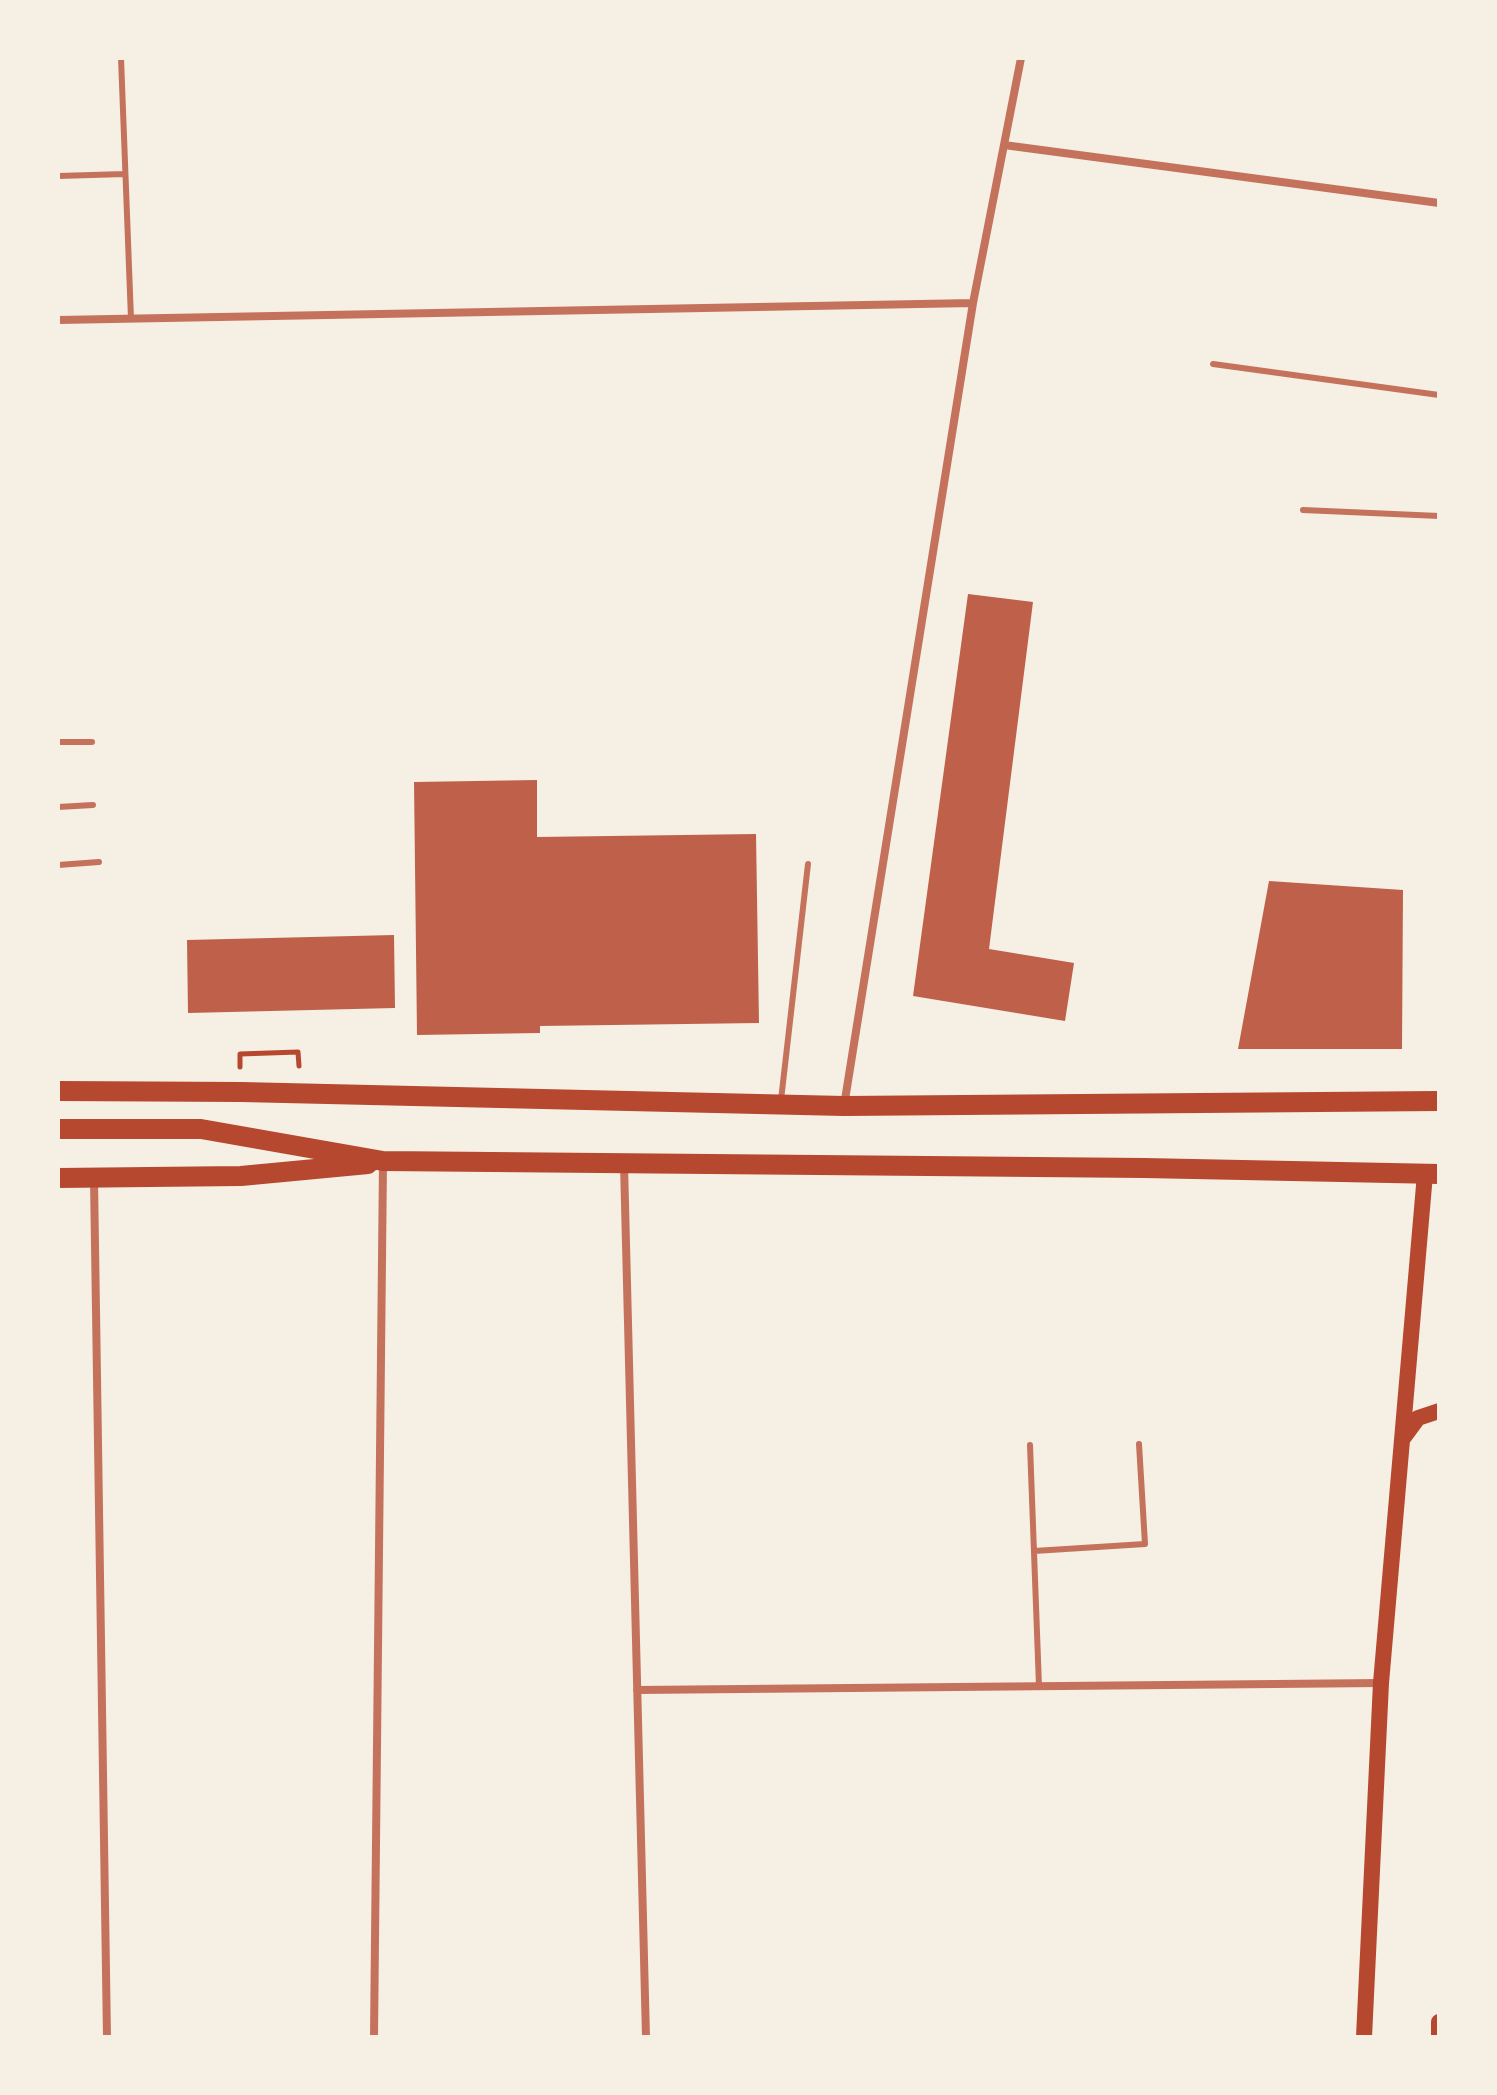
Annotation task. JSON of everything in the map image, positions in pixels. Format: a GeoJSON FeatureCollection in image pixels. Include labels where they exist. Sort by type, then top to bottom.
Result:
{"type":"FeatureCollection","features":[{"type":"Feature","properties":{"kind":"main road"},"geometry":{"type":"LineString","coordinates":[[58,1091],[844,1106],[1439,1101]]}},
{"type":"Feature","properties":{"kind":"main road"},"geometry":{"type":"LineString","coordinates":[[58,1129],[201,1129],[383,1161],[1144,1168],[1432,1174],[1401,1445],[1381,1683],[1364,2037]]}},
{"type":"Feature","properties":{"kind":"main road"},"geometry":{"type":"LineString","coordinates":[[58,1178],[241,1176],[383,1161]]}},
{"type":"Feature","properties":{"kind":"main road"},"geometry":{"type":"LineString","coordinates":[[1401,1445],[1407,1430],[1418,1418],[1439,1411]]}},
{"type":"Feature","properties":{"kind":"main road"},"geometry":{"type":"LineString","coordinates":[[1439,2022],[1439,2037]]}},
{"type":"Feature","properties":{"kind":"street"},"geometry":{"type":"LineString","coordinates":[[844,1106],[973,303],[1021,58]]}},
{"type":"Feature","properties":{"kind":"street"},"geometry":{"type":"LineString","coordinates":[[1004,145],[1439,203]]}},
{"type":"Feature","properties":{"kind":"street"},"geometry":{"type":"LineString","coordinates":[[58,320],[973,303]]}},
{"type":"Feature","properties":{"kind":"street"},"geometry":{"type":"LineString","coordinates":[[374,2037],[383,1161]]}},
{"type":"Feature","properties":{"kind":"street"},"geometry":{"type":"LineString","coordinates":[[624,1164],[646,2037]]}},
{"type":"Feature","properties":{"kind":"street"},"geometry":{"type":"LineString","coordinates":[[94,1178],[107,2037]]}},
{"type":"Feature","properties":{"kind":"street"},"geometry":{"type":"LineString","coordinates":[[637,1690],[1381,1683]]}},
{"type":"Feature","properties":{"kind":"lane"},"geometry":{"type":"LineString","coordinates":[[121,58],[131,319]]}},
{"type":"Feature","properties":{"kind":"lane"},"geometry":{"type":"LineString","coordinates":[[58,176],[125,174]]}},
{"type":"Feature","properties":{"kind":"lane"},"geometry":{"type":"LineString","coordinates":[[1213,364],[1439,395]]}},
{"type":"Feature","properties":{"kind":"lane"},"geometry":{"type":"LineString","coordinates":[[1303,510],[1439,516]]}},
{"type":"Feature","properties":{"kind":"lane"},"geometry":{"type":"LineString","coordinates":[[58,742],[92,742]]}},
{"type":"Feature","properties":{"kind":"lane"},"geometry":{"type":"LineString","coordinates":[[58,807],[93,805]]}},
{"type":"Feature","properties":{"kind":"lane"},"geometry":{"type":"LineString","coordinates":[[58,865],[99,862]]}},
{"type":"Feature","properties":{"kind":"lane"},"geometry":{"type":"LineString","coordinates":[[780,1104],[808,864]]}},
{"type":"Feature","properties":{"kind":"lane"},"geometry":{"type":"LineString","coordinates":[[1034,1551],[1145,1544],[1139,1444]]}},
{"type":"Feature","properties":{"kind":"lane"},"geometry":{"type":"LineString","coordinates":[[1030,1445],[1039,1686]]}},
{"type":"Feature","properties":{"kind":"path"},"geometry":{"type":"LineString","coordinates":[[240,1054],[298,1052]]}},
{"type":"Feature","properties":{"kind":"building"},"geometry":{"type":"Polygon","coordinates":[[[968,594],[1033,602],[989,949],[1074,963],[1065,1021],[913,996],[968,594]]]}},
{"type":"Feature","properties":{"kind":"building"},"geometry":{"type":"Polygon","coordinates":[[[537,780],[537,837],[756,834],[759,1023],[540,1026],[540,1033],[417,1035],[414,782],[537,780]]]}},
{"type":"Feature","properties":{"kind":"building"},"geometry":{"type":"Polygon","coordinates":[[[1269,881],[1403,890],[1402,1049],[1238,1049],[1269,881]]]}},
{"type":"Feature","properties":{"kind":"building"},"geometry":{"type":"Polygon","coordinates":[[[394,935],[395,1008],[188,1013],[187,940],[394,935]]]}}]}
